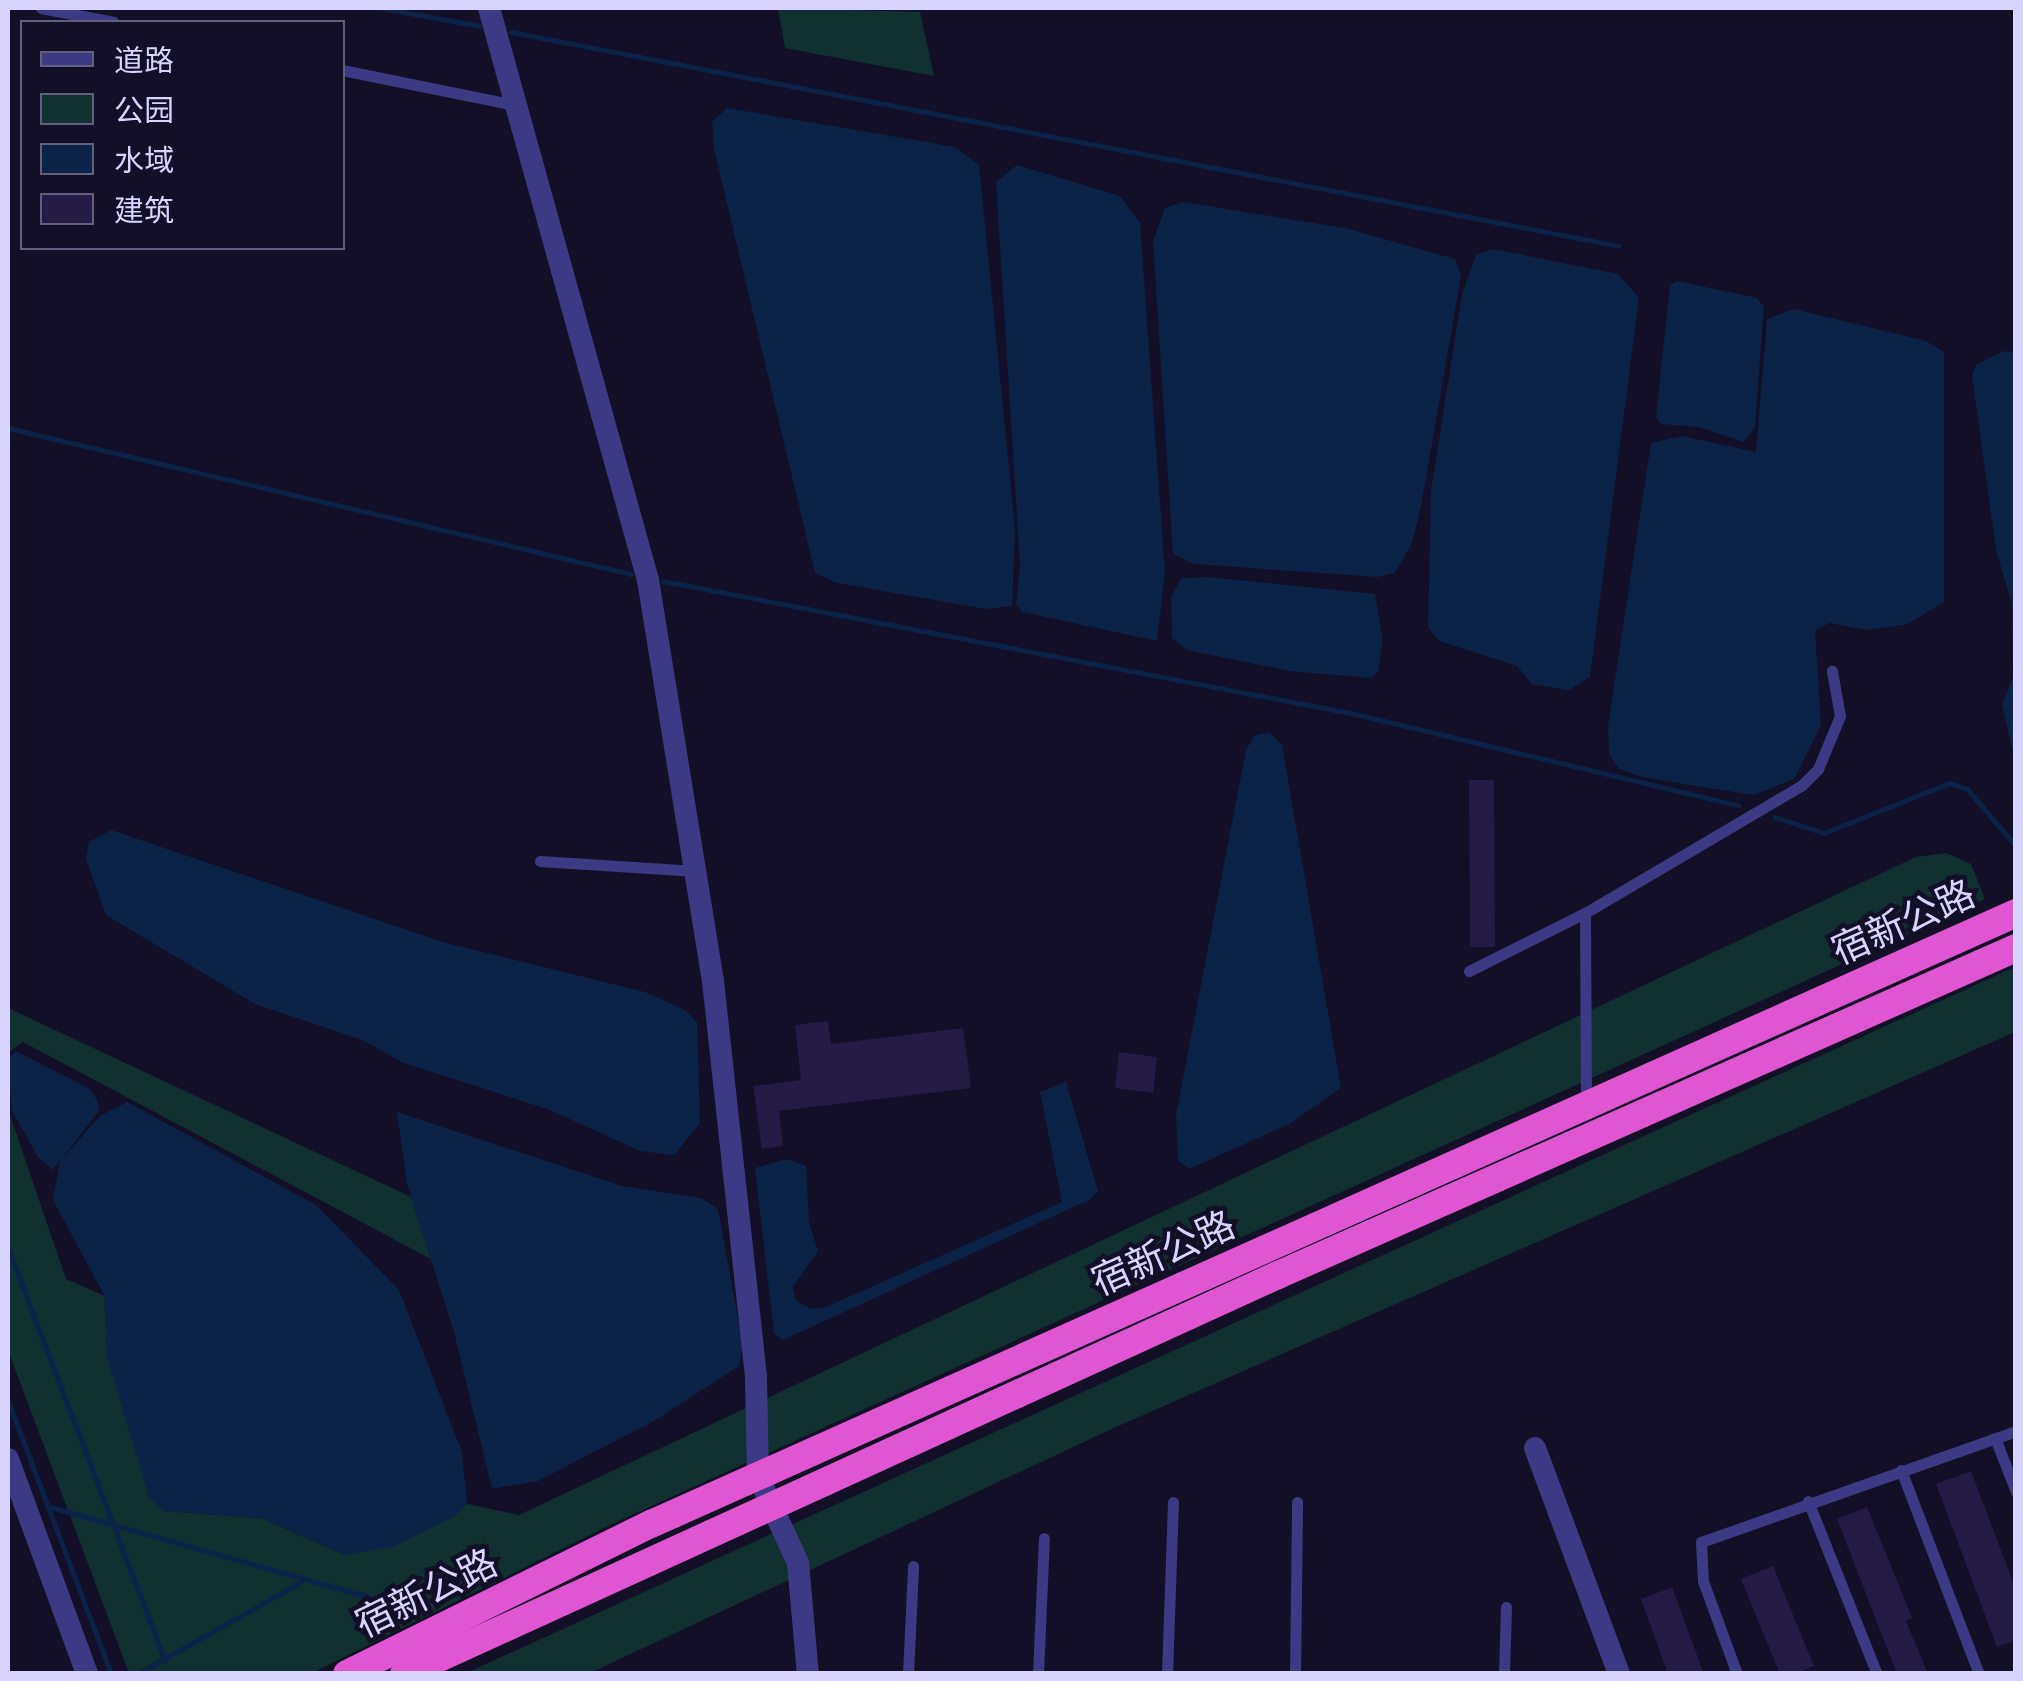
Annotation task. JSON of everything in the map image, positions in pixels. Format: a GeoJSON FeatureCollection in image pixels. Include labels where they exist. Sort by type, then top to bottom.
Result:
{"type":"FeatureCollection","features":[{"type":"Feature","properties":{"kind":"highway","name":"宿新公路"},"geometry":{"type":"LineString","coordinates":[[347,1674],[758,1476],[2016,913]]}},
{"type":"Feature","properties":{"kind":"highway","name":"宿新公路"},"geometry":{"type":"LineString","coordinates":[[404,1674],[2016,948]]}},
{"type":"Feature","properties":{"kind":"street"},"geometry":{"type":"LineString","coordinates":[[489,8],[648,580],[696,870],[756,1376],[758,1476],[798,1563],[808,1674]]}},
{"type":"Feature","properties":{"kind":"street"},"geometry":{"type":"LineString","coordinates":[[1535,1448],[1619,1674]]}},
{"type":"Feature","properties":{"kind":"street"},"geometry":{"type":"LineString","coordinates":[[9,1469],[87,1674]]}},
{"type":"Feature","properties":{"kind":"lane"},"geometry":{"type":"LineString","coordinates":[[42,8],[104,20]]}},
{"type":"Feature","properties":{"kind":"lane"},"geometry":{"type":"LineString","coordinates":[[345,71],[515,105]]}},
{"type":"Feature","properties":{"kind":"lane"},"geometry":{"type":"LineString","coordinates":[[1469,971],[1584,914],[1801,786],[1818,769],[1840,716],[1832,671]]}},
{"type":"Feature","properties":{"kind":"lane"},"geometry":{"type":"LineString","coordinates":[[540,861],[696,870]]}},
{"type":"Feature","properties":{"kind":"lane"},"geometry":{"type":"LineString","coordinates":[[1584,914],[1586,1105]]}},
{"type":"Feature","properties":{"kind":"lane"},"geometry":{"type":"LineString","coordinates":[[1738,1674],[1703,1581],[1701,1542],[1808,1501],[2016,1431]]}},
{"type":"Feature","properties":{"kind":"lane"},"geometry":{"type":"LineString","coordinates":[[1995,1438],[2016,1492]]}},
{"type":"Feature","properties":{"kind":"lane"},"geometry":{"type":"LineString","coordinates":[[1901,1470],[1978,1674]]}},
{"type":"Feature","properties":{"kind":"lane"},"geometry":{"type":"LineString","coordinates":[[1808,1501],[1876,1674]]}},
{"type":"Feature","properties":{"kind":"lane"},"geometry":{"type":"LineString","coordinates":[[1166,1674],[1173,1502]]}},
{"type":"Feature","properties":{"kind":"lane"},"geometry":{"type":"LineString","coordinates":[[1295,1674],[1296,1502]]}},
{"type":"Feature","properties":{"kind":"lane"},"geometry":{"type":"LineString","coordinates":[[1038,1674],[1044,1538]]}},
{"type":"Feature","properties":{"kind":"lane"},"geometry":{"type":"LineString","coordinates":[[908,1674],[913,1566]]}},
{"type":"Feature","properties":{"kind":"lane"},"geometry":{"type":"LineString","coordinates":[[1504,1674],[1506,1607]]}},
{"type":"Feature","properties":{"kind":"green space"},"geometry":{"type":"Polygon","coordinates":[[[778,8],[920,12],[934,76],[785,48],[778,8]]]}},
{"type":"Feature","properties":{"kind":"green space"},"geometry":{"type":"Polygon","coordinates":[[[1946,853],[1971,864],[1985,899],[612,1524],[312,1673],[129,1673],[8,1350],[8,1109],[66,1279],[105,1296],[107,1357],[164,1511],[261,1518],[345,1555],[453,1517],[467,1504],[519,1515],[1916,857],[1946,853]]]}},
{"type":"Feature","properties":{"kind":"green space"},"geometry":{"type":"Polygon","coordinates":[[[2015,967],[2015,1032],[1116,1427],[590,1673],[464,1674],[2015,967]]]}},
{"type":"Feature","properties":{"kind":"green space"},"geometry":{"type":"Polygon","coordinates":[[[8,1008],[411,1197],[431,1259],[23,1042],[8,1052],[8,1008]]]}},
{"type":"Feature","properties":{"kind":"water"},"geometry":{"type":"Polygon","coordinates":[[[727,108],[955,147],[979,165],[1015,529],[1012,606],[986,609],[837,583],[815,573],[714,149],[712,122],[727,108]]]}},
{"type":"Feature","properties":{"kind":"water"},"geometry":{"type":"Polygon","coordinates":[[[1017,165],[1120,196],[1140,223],[1165,573],[1157,641],[1022,612],[1016,604],[1020,565],[996,182],[1017,165]]]}},
{"type":"Feature","properties":{"kind":"water"},"geometry":{"type":"Polygon","coordinates":[[[1183,202],[1345,228],[1455,259],[1461,277],[1421,507],[1412,543],[1395,573],[1377,577],[1194,564],[1173,554],[1153,241],[1165,208],[1183,202]]]}},
{"type":"Feature","properties":{"kind":"water"},"geometry":{"type":"Polygon","coordinates":[[[1493,249],[1618,274],[1639,298],[1590,677],[1569,690],[1532,684],[1517,666],[1439,641],[1428,627],[1431,491],[1462,294],[1476,255],[1493,249]]]}},
{"type":"Feature","properties":{"kind":"water"},"geometry":{"type":"Polygon","coordinates":[[[1677,281],[1757,298],[1764,307],[1755,427],[1744,442],[1699,427],[1661,424],[1656,417],[1670,285],[1677,281]]]}},
{"type":"Feature","properties":{"kind":"water"},"geometry":{"type":"Polygon","coordinates":[[[1794,309],[1926,341],[1944,352],[1944,602],[1908,624],[1866,630],[1829,623],[1815,631],[1821,725],[1794,779],[1753,795],[1642,777],[1619,769],[1609,754],[1608,726],[1651,443],[1682,436],[1756,452],[1767,319],[1794,309]]]}},
{"type":"Feature","properties":{"kind":"water"},"geometry":{"type":"Polygon","coordinates":[[[2003,351],[2016,353],[2015,761],[2002,704],[2013,677],[2012,604],[1996,550],[1972,375],[1976,365],[2003,351]]]}},
{"type":"Feature","properties":{"kind":"water"},"geometry":{"type":"Polygon","coordinates":[[[1208,577],[1375,594],[1383,640],[1378,672],[1371,678],[1289,671],[1187,650],[1172,638],[1171,598],[1181,578],[1208,577]]]}},
{"type":"Feature","properties":{"kind":"water"},"geometry":{"type":"Polygon","coordinates":[[[1269,732],[1282,745],[1341,1088],[1289,1124],[1189,1169],[1178,1160],[1176,1115],[1246,750],[1254,736],[1269,732]]]}},
{"type":"Feature","properties":{"kind":"water"},"geometry":{"type":"Polygon","coordinates":[[[111,830],[446,943],[645,992],[685,1010],[697,1022],[700,1123],[674,1155],[640,1151],[550,1110],[401,1062],[365,1041],[255,1004],[106,915],[86,859],[89,842],[111,830]]]}},
{"type":"Feature","properties":{"kind":"water"},"geometry":{"type":"Polygon","coordinates":[[[16,1051],[90,1089],[97,1100],[99,1111],[53,1170],[38,1157],[12,1111],[8,1059],[16,1051]]]}},
{"type":"Feature","properties":{"kind":"water"},"geometry":{"type":"Polygon","coordinates":[[[1066,1082],[1098,1191],[1091,1199],[783,1340],[774,1333],[755,1168],[786,1159],[806,1166],[809,1222],[818,1251],[793,1287],[796,1300],[810,1309],[826,1307],[1062,1202],[1040,1092],[1066,1082]]]}},
{"type":"Feature","properties":{"kind":"water"},"geometry":{"type":"Polygon","coordinates":[[[127,1102],[316,1205],[399,1290],[462,1452],[467,1504],[453,1517],[395,1546],[345,1555],[261,1518],[164,1511],[149,1497],[107,1357],[104,1295],[53,1200],[60,1161],[100,1116],[127,1102]]]}},
{"type":"Feature","properties":{"kind":"water"},"geometry":{"type":"Polygon","coordinates":[[[397,1112],[622,1186],[701,1198],[718,1209],[743,1346],[739,1366],[654,1421],[538,1481],[492,1489],[454,1332],[407,1184],[397,1112]]]}},
{"type":"Feature","properties":{"kind":"building"},"geometry":{"type":"Polygon","coordinates":[[[1469,780],[1494,780],[1495,947],[1470,947],[1469,780]]]}},
{"type":"Feature","properties":{"kind":"building"},"geometry":{"type":"Polygon","coordinates":[[[828,1021],[831,1044],[963,1028],[971,1088],[779,1111],[783,1146],[762,1149],[753,1086],[801,1080],[795,1025],[828,1021]]]}},
{"type":"Feature","properties":{"kind":"building"},"geometry":{"type":"Polygon","coordinates":[[[1119,1052],[1157,1057],[1153,1093],[1115,1088],[1119,1052]]]}},
{"type":"Feature","properties":{"kind":"building"},"geometry":{"type":"Polygon","coordinates":[[[1971,1471],[2016,1590],[2016,1640],[1997,1647],[1936,1484],[1971,1471]]]}},
{"type":"Feature","properties":{"kind":"building"},"geometry":{"type":"Polygon","coordinates":[[[1867,1507],[1912,1618],[1906,1621],[1928,1674],[1897,1674],[1837,1519],[1867,1507]]]}},
{"type":"Feature","properties":{"kind":"building"},"geometry":{"type":"Polygon","coordinates":[[[1773,1566],[1814,1666],[1795,1674],[1780,1674],[1741,1579],[1773,1566]]]}},
{"type":"Feature","properties":{"kind":"building"},"geometry":{"type":"Polygon","coordinates":[[[1672,1587],[1704,1674],[1668,1674],[1641,1599],[1672,1587]]]}},
{"type":"Feature","properties":{"kind":"waterway"},"geometry":{"type":"LineString","coordinates":[[382,8],[479,26]]}},
{"type":"Feature","properties":{"kind":"waterway"},"geometry":{"type":"LineString","coordinates":[[511,32],[1619,246]]}},
{"type":"Feature","properties":{"kind":"waterway"},"geometry":{"type":"LineString","coordinates":[[8,428],[631,574]]}},
{"type":"Feature","properties":{"kind":"waterway"},"geometry":{"type":"LineString","coordinates":[[663,581],[1355,714],[1738,805]]}},
{"type":"Feature","properties":{"kind":"waterway"},"geometry":{"type":"LineString","coordinates":[[1775,817],[1824,833],[1949,783],[1967,789],[2016,846]]}},
{"type":"Feature","properties":{"kind":"waterway"},"geometry":{"type":"LineString","coordinates":[[8,1248],[165,1661]]}},
{"type":"Feature","properties":{"kind":"waterway"},"geometry":{"type":"LineString","coordinates":[[8,1401],[111,1674]]}},
{"type":"Feature","properties":{"kind":"waterway"},"geometry":{"type":"LineString","coordinates":[[47,1506],[387,1602]]}},
{"type":"Feature","properties":{"kind":"waterway"},"geometry":{"type":"LineString","coordinates":[[137,1674],[301,1582]]}}]}
